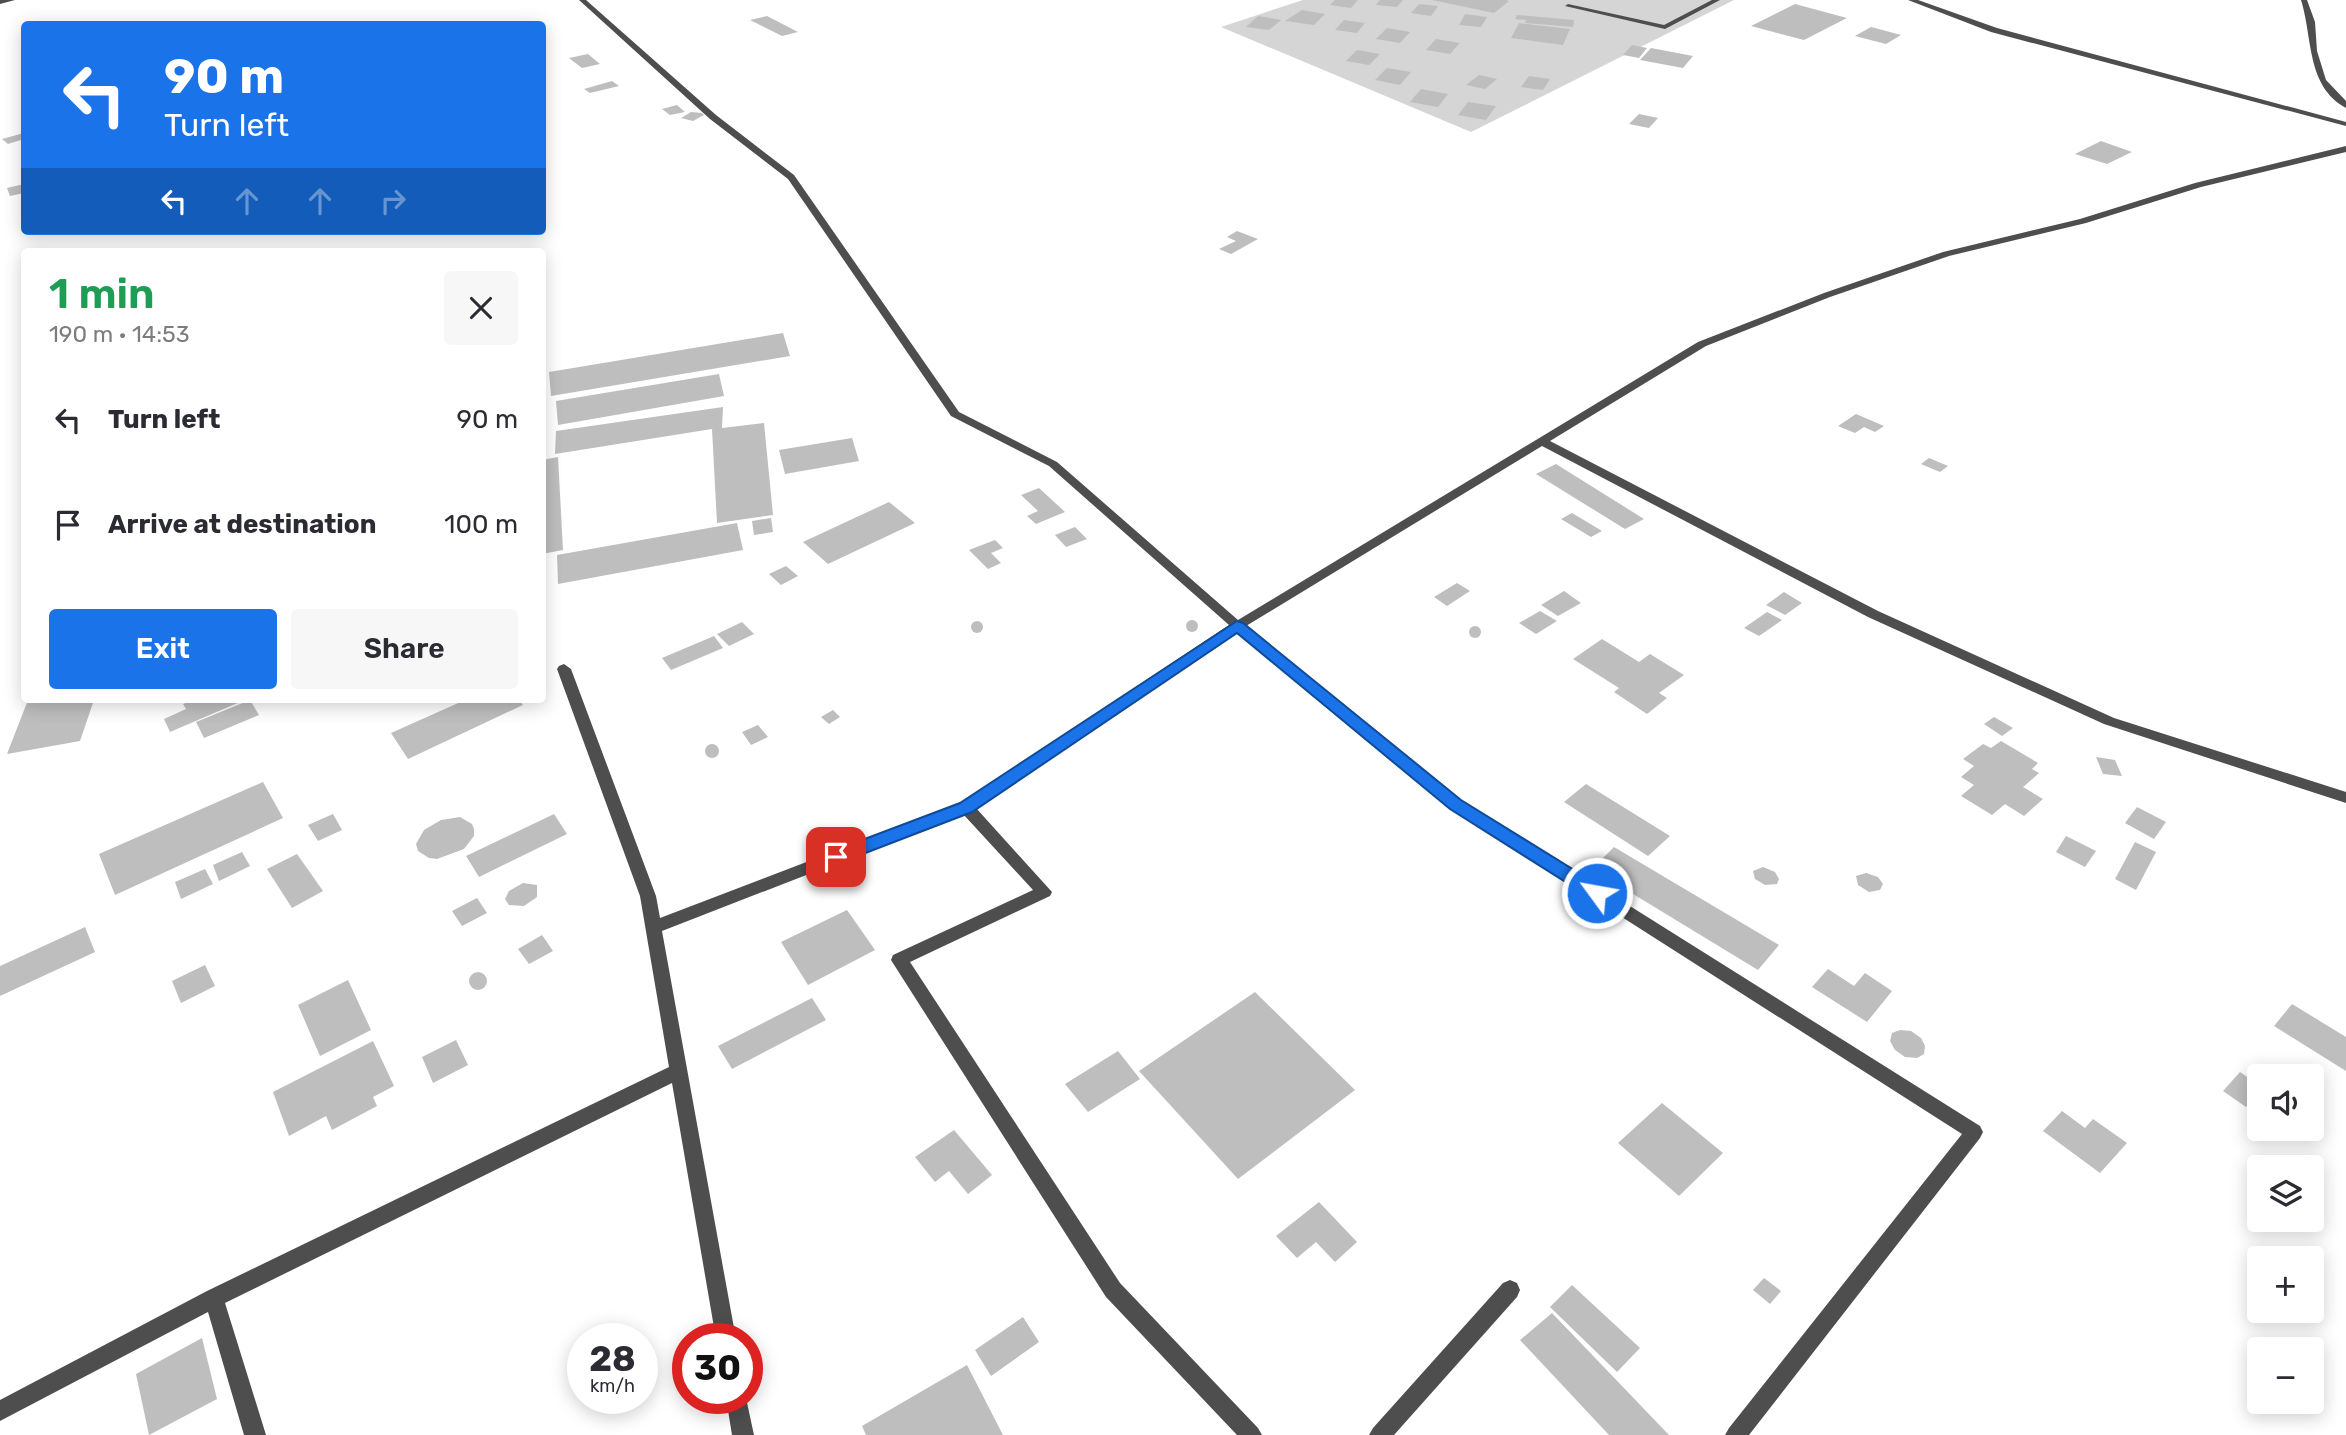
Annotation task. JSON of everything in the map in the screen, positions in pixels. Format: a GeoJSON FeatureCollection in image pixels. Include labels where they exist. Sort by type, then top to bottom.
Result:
{"type":"FeatureCollection","features":[{"type":"Feature","properties":{"kind":"street"},"geometry":{"type":"LineString","coordinates":[[0,2],[12,0]]}},
{"type":"Feature","properties":{"kind":"street"},"geometry":{"type":"LineString","coordinates":[[582,0],[713,117],[791,177],[955,414],[1053,464],[1237,626],[1455,804],[1974,1132],[1736,1435]]}},
{"type":"Feature","properties":{"kind":"street"},"geometry":{"type":"LineString","coordinates":[[1569,6],[1665,27],[1717,0]]}},
{"type":"Feature","properties":{"kind":"street"},"geometry":{"type":"LineString","coordinates":[[1911,0],[1993,30],[2346,124]]}},
{"type":"Feature","properties":{"kind":"street"},"geometry":{"type":"LineString","coordinates":[[2304,0],[2311,22],[2313,51],[2322,81],[2346,106]]}},
{"type":"Feature","properties":{"kind":"street"},"geometry":{"type":"LineString","coordinates":[[654,927],[966,807],[1237,626],[1702,344],[1827,295],[1946,254],[2083,221],[2198,185],[2346,149]]}},
{"type":"Feature","properties":{"kind":"street"},"geometry":{"type":"LineString","coordinates":[[1542,441],[1873,614],[2109,721],[2346,798]]}},
{"type":"Feature","properties":{"kind":"street"},"geometry":{"type":"LineString","coordinates":[[564,669],[648,896],[723,1323]]}},
{"type":"Feature","properties":{"kind":"street"},"geometry":{"type":"LineString","coordinates":[[966,807],[1044,892],[899,960],[1114,1290],[1251,1435]]}},
{"type":"Feature","properties":{"kind":"street"},"geometry":{"type":"LineString","coordinates":[[0,1411],[214,1298],[679,1072]]}},
{"type":"Feature","properties":{"kind":"street"},"geometry":{"type":"LineString","coordinates":[[1380,1435],[1510,1290]]}},
{"type":"Feature","properties":{"kind":"street"},"geometry":{"type":"LineString","coordinates":[[214,1298],[255,1435]]}},
{"type":"Feature","properties":{"kind":"street"},"geometry":{"type":"LineString","coordinates":[[739,1414],[743,1435]]}},
{"type":"Feature","properties":{"kind":"shaded area"},"geometry":{"type":"Polygon","coordinates":[[[1303,0],[1734,0],[1471,132],[1221,27],[1303,0]]]}},
{"type":"Feature","properties":{"kind":"building"},"geometry":{"type":"Polygon","coordinates":[[[1335,0],[1358,0],[1351,8],[1330,5],[1335,0]]]}},
{"type":"Feature","properties":{"kind":"building"},"geometry":{"type":"Polygon","coordinates":[[[1380,0],[1403,0],[1397,7],[1376,5],[1380,0]]]}},
{"type":"Feature","properties":{"kind":"building"},"geometry":{"type":"Polygon","coordinates":[[[1432,0],[1505,0],[1509,1],[1494,13],[1432,0]]]}},
{"type":"Feature","properties":{"kind":"building"},"geometry":{"type":"Polygon","coordinates":[[[1419,4],[1438,6],[1431,16],[1411,13],[1419,4]]]}},
{"type":"Feature","properties":{"kind":"building"},"geometry":{"type":"Polygon","coordinates":[[[1795,4],[1847,18],[1804,40],[1751,26],[1795,4]]]}},
{"type":"Feature","properties":{"kind":"building"},"geometry":{"type":"Polygon","coordinates":[[[1302,10],[1325,14],[1314,25],[1285,21],[1302,10]]]}},
{"type":"Feature","properties":{"kind":"building"},"geometry":{"type":"Polygon","coordinates":[[[1465,14],[1487,17],[1481,27],[1459,25],[1465,14]]]}},
{"type":"Feature","properties":{"kind":"building"},"geometry":{"type":"Polygon","coordinates":[[[1517,15],[1574,20],[1573,27],[1525,23],[1526,20],[1515,19],[1517,15]]]}},
{"type":"Feature","properties":{"kind":"building"},"geometry":{"type":"Polygon","coordinates":[[[767,16],[798,32],[782,36],[750,20],[767,16]]]}},
{"type":"Feature","properties":{"kind":"building"},"geometry":{"type":"Polygon","coordinates":[[[1258,16],[1281,20],[1269,30],[1246,27],[1258,16]]]}},
{"type":"Feature","properties":{"kind":"building"},"geometry":{"type":"Polygon","coordinates":[[[1344,20],[1365,23],[1357,33],[1335,30],[1344,20]]]}},
{"type":"Feature","properties":{"kind":"building"},"geometry":{"type":"Polygon","coordinates":[[[1519,23],[1570,29],[1563,45],[1511,38],[1519,23]]]}},
{"type":"Feature","properties":{"kind":"building"},"geometry":{"type":"Polygon","coordinates":[[[1871,27],[1901,35],[1886,44],[1855,36],[1871,27]]]}},
{"type":"Feature","properties":{"kind":"building"},"geometry":{"type":"Polygon","coordinates":[[[1387,28],[1410,32],[1400,43],[1376,39],[1387,28]]]}},
{"type":"Feature","properties":{"kind":"building"},"geometry":{"type":"Polygon","coordinates":[[[1436,39],[1460,43],[1450,54],[1426,50],[1436,39]]]}},
{"type":"Feature","properties":{"kind":"building"},"geometry":{"type":"Polygon","coordinates":[[[1632,45],[1647,48],[1639,58],[1623,55],[1632,45]]]}},
{"type":"Feature","properties":{"kind":"building"},"geometry":{"type":"Polygon","coordinates":[[[1651,48],[1693,56],[1683,68],[1640,60],[1651,48]]]}},
{"type":"Feature","properties":{"kind":"building"},"geometry":{"type":"Polygon","coordinates":[[[1357,50],[1380,54],[1369,65],[1346,61],[1357,50]]]}},
{"type":"Feature","properties":{"kind":"building"},"geometry":{"type":"Polygon","coordinates":[[[588,54],[600,64],[582,68],[569,58],[588,54]]]}},
{"type":"Feature","properties":{"kind":"building"},"geometry":{"type":"Polygon","coordinates":[[[1387,68],[1411,72],[1400,85],[1375,80],[1387,68]]]}},
{"type":"Feature","properties":{"kind":"building"},"geometry":{"type":"Polygon","coordinates":[[[1479,75],[1497,79],[1485,89],[1466,85],[1479,75]]]}},
{"type":"Feature","properties":{"kind":"building"},"geometry":{"type":"Polygon","coordinates":[[[1529,76],[1550,79],[1543,90],[1521,87],[1529,76]]]}},
{"type":"Feature","properties":{"kind":"building"},"geometry":{"type":"Polygon","coordinates":[[[612,81],[619,86],[590,93],[584,89],[612,81]]]}},
{"type":"Feature","properties":{"kind":"building"},"geometry":{"type":"Polygon","coordinates":[[[1421,89],[1448,94],[1438,107],[1410,102],[1421,89]]]}},
{"type":"Feature","properties":{"kind":"building"},"geometry":{"type":"Polygon","coordinates":[[[1468,102],[1496,106],[1486,120],[1458,115],[1468,102]]]}},
{"type":"Feature","properties":{"kind":"building"},"geometry":{"type":"Polygon","coordinates":[[[677,105],[685,112],[670,115],[662,109],[677,105]]]}},
{"type":"Feature","properties":{"kind":"building"},"geometry":{"type":"Polygon","coordinates":[[[691,112],[704,115],[693,121],[681,118],[691,112]]]}},
{"type":"Feature","properties":{"kind":"building"},"geometry":{"type":"Polygon","coordinates":[[[1639,114],[1658,118],[1649,128],[1629,124],[1639,114]]]}},
{"type":"Feature","properties":{"kind":"building"},"geometry":{"type":"Polygon","coordinates":[[[21,134],[21,140],[8,144],[2,139],[21,134]]]}},
{"type":"Feature","properties":{"kind":"building"},"geometry":{"type":"Polygon","coordinates":[[[2101,141],[2132,152],[2107,164],[2075,154],[2101,141]]]}},
{"type":"Feature","properties":{"kind":"building"},"geometry":{"type":"Polygon","coordinates":[[[21,185],[21,194],[10,196],[7,188],[21,185]]]}},
{"type":"Feature","properties":{"kind":"building"},"geometry":{"type":"Polygon","coordinates":[[[1237,231],[1258,239],[1231,254],[1219,249],[1236,241],[1227,237],[1237,231]]]}},
{"type":"Feature","properties":{"kind":"building"},"geometry":{"type":"Polygon","coordinates":[[[783,333],[790,356],[551,396],[549,372],[783,333]]]}},
{"type":"Feature","properties":{"kind":"building"},"geometry":{"type":"Polygon","coordinates":[[[719,374],[724,396],[558,425],[556,401],[719,374]]]}},
{"type":"Feature","properties":{"kind":"building"},"geometry":{"type":"Polygon","coordinates":[[[723,407],[722,428],[764,423],[773,515],[717,523],[712,429],[555,454],[556,431],[723,407]]]}},
{"type":"Feature","properties":{"kind":"building"},"geometry":{"type":"Polygon","coordinates":[[[1856,414],[1884,426],[1875,432],[1864,427],[1855,433],[1838,426],[1856,414]]]}},
{"type":"Feature","properties":{"kind":"building"},"geometry":{"type":"Polygon","coordinates":[[[852,438],[859,461],[785,474],[779,450],[852,438]]]}},
{"type":"Feature","properties":{"kind":"building"},"geometry":{"type":"Polygon","coordinates":[[[558,457],[563,550],[546,553],[546,459],[558,457]]]}},
{"type":"Feature","properties":{"kind":"building"},"geometry":{"type":"Polygon","coordinates":[[[1929,458],[1948,466],[1940,472],[1921,464],[1929,458]]]}},
{"type":"Feature","properties":{"kind":"building"},"geometry":{"type":"Polygon","coordinates":[[[1556,464],[1644,519],[1625,529],[1536,474],[1556,464]]]}},
{"type":"Feature","properties":{"kind":"building"},"geometry":{"type":"Polygon","coordinates":[[[1039,488],[1065,512],[1036,524],[1027,516],[1038,511],[1021,495],[1039,488]]]}},
{"type":"Feature","properties":{"kind":"building"},"geometry":{"type":"Polygon","coordinates":[[[889,502],[915,523],[828,564],[803,542],[889,502]]]}},
{"type":"Feature","properties":{"kind":"building"},"geometry":{"type":"Polygon","coordinates":[[[1572,513],[1602,531],[1591,537],[1561,519],[1572,513]]]}},
{"type":"Feature","properties":{"kind":"building"},"geometry":{"type":"Polygon","coordinates":[[[771,518],[773,532],[754,535],[752,521],[771,518]]]}},
{"type":"Feature","properties":{"kind":"building"},"geometry":{"type":"Polygon","coordinates":[[[737,523],[743,550],[558,584],[557,555],[737,523]]]}},
{"type":"Feature","properties":{"kind":"building"},"geometry":{"type":"Polygon","coordinates":[[[1075,527],[1087,539],[1066,547],[1055,535],[1075,527]]]}},
{"type":"Feature","properties":{"kind":"building"},"geometry":{"type":"Polygon","coordinates":[[[995,540],[1003,548],[991,553],[1001,563],[988,569],[969,550],[995,540]]]}},
{"type":"Feature","properties":{"kind":"building"},"geometry":{"type":"Polygon","coordinates":[[[786,566],[798,576],[781,585],[769,574],[786,566]]]}},
{"type":"Feature","properties":{"kind":"building"},"geometry":{"type":"Polygon","coordinates":[[[1457,583],[1470,591],[1447,606],[1434,597],[1457,583]]]}},
{"type":"Feature","properties":{"kind":"building"},"geometry":{"type":"Polygon","coordinates":[[[1564,591],[1581,603],[1558,616],[1541,605],[1564,591]]]}},
{"type":"Feature","properties":{"kind":"building"},"geometry":{"type":"Polygon","coordinates":[[[1784,592],[1802,603],[1785,615],[1766,605],[1784,592]]]}},
{"type":"Feature","properties":{"kind":"building"},"geometry":{"type":"Polygon","coordinates":[[[1540,611],[1557,621],[1536,634],[1519,623],[1540,611]]]}},
{"type":"Feature","properties":{"kind":"building"},"geometry":{"type":"Polygon","coordinates":[[[1767,612],[1782,620],[1759,636],[1744,628],[1767,612]]]}},
{"type":"Feature","properties":{"kind":"building"},"geometry":{"type":"Polygon","coordinates":[[[1192,620],[1198,626],[1192,632],[1186,626],[1192,620]]]}},
{"type":"Feature","properties":{"kind":"building"},"geometry":{"type":"Polygon","coordinates":[[[977,621],[983,627],[977,633],[971,627],[977,621]]]}},
{"type":"Feature","properties":{"kind":"building"},"geometry":{"type":"Polygon","coordinates":[[[742,622],[754,634],[729,646],[717,634],[742,622]]]}},
{"type":"Feature","properties":{"kind":"building"},"geometry":{"type":"Polygon","coordinates":[[[1475,626],[1481,632],[1475,638],[1469,632],[1475,626]]]}},
{"type":"Feature","properties":{"kind":"building"},"geometry":{"type":"Polygon","coordinates":[[[714,636],[723,648],[671,670],[662,658],[714,636]]]}},
{"type":"Feature","properties":{"kind":"building"},"geometry":{"type":"Polygon","coordinates":[[[1602,639],[1639,662],[1650,654],[1684,675],[1659,693],[1667,698],[1647,714],[1614,692],[1619,688],[1573,659],[1602,639]]]}},
{"type":"Feature","properties":{"kind":"building"},"geometry":{"type":"Polygon","coordinates":[[[27,703],[93,703],[80,741],[7,754],[27,703]]]}},
{"type":"Feature","properties":{"kind":"building"},"geometry":{"type":"Polygon","coordinates":[[[238,703],[170,732],[164,719],[186,709],[183,704],[238,703]]]}},
{"type":"Feature","properties":{"kind":"building"},"geometry":{"type":"Polygon","coordinates":[[[243,703],[252,703],[259,715],[204,738],[196,722],[243,703]]]}},
{"type":"Feature","properties":{"kind":"building"},"geometry":{"type":"Polygon","coordinates":[[[458,703],[523,705],[408,759],[391,733],[458,703]]]}},
{"type":"Feature","properties":{"kind":"building"},"geometry":{"type":"Polygon","coordinates":[[[833,710],[840,717],[829,724],[821,717],[833,710]]]}},
{"type":"Feature","properties":{"kind":"building"},"geometry":{"type":"Polygon","coordinates":[[[1994,717],[2013,728],[2002,736],[1984,724],[1994,717]]]}},
{"type":"Feature","properties":{"kind":"building"},"geometry":{"type":"Polygon","coordinates":[[[758,725],[768,737],[751,745],[742,732],[758,725]]]}},
{"type":"Feature","properties":{"kind":"building"},"geometry":{"type":"Polygon","coordinates":[[[2001,741],[2038,763],[2032,769],[2039,773],[2023,787],[2043,799],[2024,816],[2005,804],[1992,815],[1961,796],[1974,785],[1961,777],[1974,766],[1963,759],[1983,744],[1991,748],[2001,741]]]}},
{"type":"Feature","properties":{"kind":"building"},"geometry":{"type":"Polygon","coordinates":[[[709,744],[715,744],[719,751],[715,758],[709,758],[705,754],[705,748],[709,744]]]}},
{"type":"Feature","properties":{"kind":"building"},"geometry":{"type":"Polygon","coordinates":[[[2096,757],[2115,760],[2122,776],[2103,774],[2096,757]]]}},
{"type":"Feature","properties":{"kind":"building"},"geometry":{"type":"Polygon","coordinates":[[[263,782],[283,818],[115,895],[99,854],[263,782]]]}},
{"type":"Feature","properties":{"kind":"building"},"geometry":{"type":"Polygon","coordinates":[[[1586,784],[1670,836],[1648,856],[1564,802],[1586,784]]]}},
{"type":"Feature","properties":{"kind":"building"},"geometry":{"type":"Polygon","coordinates":[[[2137,807],[2166,822],[2154,839],[2125,823],[2137,807]]]}},
{"type":"Feature","properties":{"kind":"building"},"geometry":{"type":"Polygon","coordinates":[[[333,814],[342,830],[318,841],[308,825],[333,814]]]}},
{"type":"Feature","properties":{"kind":"building"},"geometry":{"type":"Polygon","coordinates":[[[554,814],[567,834],[479,877],[466,856],[554,814]]]}},
{"type":"Feature","properties":{"kind":"building"},"geometry":{"type":"Polygon","coordinates":[[[460,817],[472,824],[474,829],[474,836],[464,849],[437,859],[429,858],[418,851],[416,844],[424,830],[441,820],[460,817]]]}},
{"type":"Feature","properties":{"kind":"building"},"geometry":{"type":"Polygon","coordinates":[[[2066,836],[2096,851],[2085,867],[2056,852],[2066,836]]]}},
{"type":"Feature","properties":{"kind":"building"},"geometry":{"type":"Polygon","coordinates":[[[2135,842],[2156,852],[2136,890],[2115,879],[2135,842]]]}},
{"type":"Feature","properties":{"kind":"building"},"geometry":{"type":"Polygon","coordinates":[[[1614,847],[1779,945],[1758,970],[1592,869],[1614,847]]]}},
{"type":"Feature","properties":{"kind":"building"},"geometry":{"type":"Polygon","coordinates":[[[242,852],[250,866],[219,881],[213,865],[242,852]]]}},
{"type":"Feature","properties":{"kind":"building"},"geometry":{"type":"Polygon","coordinates":[[[297,854],[323,891],[292,908],[267,869],[297,854]]]}},
{"type":"Feature","properties":{"kind":"building"},"geometry":{"type":"Polygon","coordinates":[[[1763,867],[1775,872],[1779,879],[1777,884],[1765,885],[1755,879],[1753,871],[1763,867]]]}},
{"type":"Feature","properties":{"kind":"building"},"geometry":{"type":"Polygon","coordinates":[[[205,869],[213,884],[181,899],[175,882],[205,869]]]}},
{"type":"Feature","properties":{"kind":"building"},"geometry":{"type":"Polygon","coordinates":[[[1866,873],[1878,877],[1883,884],[1880,890],[1869,892],[1858,885],[1856,876],[1866,873]]]}},
{"type":"Feature","properties":{"kind":"building"},"geometry":{"type":"Polygon","coordinates":[[[523,883],[537,885],[537,897],[524,906],[509,905],[505,899],[509,891],[523,883]]]}},
{"type":"Feature","properties":{"kind":"building"},"geometry":{"type":"Polygon","coordinates":[[[477,898],[487,913],[462,926],[452,911],[477,898]]]}},
{"type":"Feature","properties":{"kind":"building"},"geometry":{"type":"Polygon","coordinates":[[[847,910],[875,950],[808,985],[781,942],[847,910]]]}},
{"type":"Feature","properties":{"kind":"building"},"geometry":{"type":"Polygon","coordinates":[[[85,927],[95,952],[0,996],[0,966],[85,927]]]}},
{"type":"Feature","properties":{"kind":"building"},"geometry":{"type":"Polygon","coordinates":[[[542,935],[553,951],[529,964],[518,949],[542,935]]]}},
{"type":"Feature","properties":{"kind":"building"},"geometry":{"type":"Polygon","coordinates":[[[205,965],[215,986],[181,1003],[172,981],[205,965]]]}},
{"type":"Feature","properties":{"kind":"building"},"geometry":{"type":"Polygon","coordinates":[[[1828,969],[1854,986],[1865,973],[1892,991],[1867,1022],[1812,987],[1828,969]]]}},
{"type":"Feature","properties":{"kind":"building"},"geometry":{"type":"Polygon","coordinates":[[[478,972],[484,975],[487,981],[484,987],[478,990],[472,987],[469,981],[472,975],[478,972]]]}},
{"type":"Feature","properties":{"kind":"building"},"geometry":{"type":"Polygon","coordinates":[[[348,980],[371,1030],[320,1056],[298,1005],[348,980]]]}},
{"type":"Feature","properties":{"kind":"building"},"geometry":{"type":"Polygon","coordinates":[[[1255,992],[1355,1090],[1238,1179],[1139,1071],[1255,992]]]}},
{"type":"Feature","properties":{"kind":"building"},"geometry":{"type":"Polygon","coordinates":[[[812,998],[826,1020],[732,1069],[718,1046],[812,998]]]}},
{"type":"Feature","properties":{"kind":"building"},"geometry":{"type":"Polygon","coordinates":[[[2292,1004],[2346,1037],[2346,1071],[2274,1026],[2292,1004]]]}},
{"type":"Feature","properties":{"kind":"building"},"geometry":{"type":"Polygon","coordinates":[[[1900,1030],[1911,1031],[1921,1038],[1925,1046],[1924,1054],[1917,1058],[1905,1057],[1895,1050],[1890,1041],[1892,1033],[1900,1030]]]}},
{"type":"Feature","properties":{"kind":"building"},"geometry":{"type":"Polygon","coordinates":[[[456,1040],[468,1065],[433,1083],[422,1057],[456,1040]]]}},
{"type":"Feature","properties":{"kind":"building"},"geometry":{"type":"Polygon","coordinates":[[[373,1041],[394,1086],[373,1097],[377,1106],[332,1130],[326,1116],[289,1136],[273,1092],[373,1041]]]}},
{"type":"Feature","properties":{"kind":"building"},"geometry":{"type":"Polygon","coordinates":[[[1118,1051],[1140,1079],[1088,1112],[1065,1084],[1118,1051]]]}},
{"type":"Feature","properties":{"kind":"building"},"geometry":{"type":"Polygon","coordinates":[[[2240,1072],[2247,1077],[2247,1106],[2246,1107],[2223,1091],[2240,1072]]]}},
{"type":"Feature","properties":{"kind":"building"},"geometry":{"type":"Polygon","coordinates":[[[1662,1103],[1723,1153],[1679,1196],[1618,1143],[1662,1103]]]}},
{"type":"Feature","properties":{"kind":"building"},"geometry":{"type":"Polygon","coordinates":[[[2062,1111],[2085,1128],[2093,1119],[2127,1143],[2100,1173],[2043,1131],[2062,1111]]]}},
{"type":"Feature","properties":{"kind":"building"},"geometry":{"type":"Polygon","coordinates":[[[954,1130],[992,1175],[968,1194],[949,1171],[935,1182],[915,1157],[954,1130]]]}},
{"type":"Feature","properties":{"kind":"building"},"geometry":{"type":"Polygon","coordinates":[[[1319,1202],[1357,1242],[1335,1262],[1316,1242],[1297,1258],[1276,1236],[1319,1202]]]}},
{"type":"Feature","properties":{"kind":"building"},"geometry":{"type":"Polygon","coordinates":[[[1764,1278],[1781,1291],[1770,1304],[1753,1290],[1764,1278]]]}},
{"type":"Feature","properties":{"kind":"building"},"geometry":{"type":"Polygon","coordinates":[[[1572,1285],[1640,1348],[1617,1372],[1550,1307],[1572,1285]]]}},
{"type":"Feature","properties":{"kind":"building"},"geometry":{"type":"Polygon","coordinates":[[[1552,1313],[1669,1435],[1609,1435],[1520,1340],[1552,1313]]]}},
{"type":"Feature","properties":{"kind":"building"},"geometry":{"type":"Polygon","coordinates":[[[1023,1317],[1039,1342],[991,1376],[975,1350],[1023,1317]]]}},
{"type":"Feature","properties":{"kind":"building"},"geometry":{"type":"Polygon","coordinates":[[[202,1338],[217,1399],[149,1435],[136,1374],[202,1338]]]}},
{"type":"Feature","properties":{"kind":"building"},"geometry":{"type":"Polygon","coordinates":[[[967,1365],[1003,1435],[866,1435],[862,1426],[967,1365]]]}},
{"type":"Feature","properties":{"kind":"route"},"geometry":{"type":"LineString","coordinates":[[836,857],[966,807],[1237,626],[1455,804],[1597,893]]}}]}
